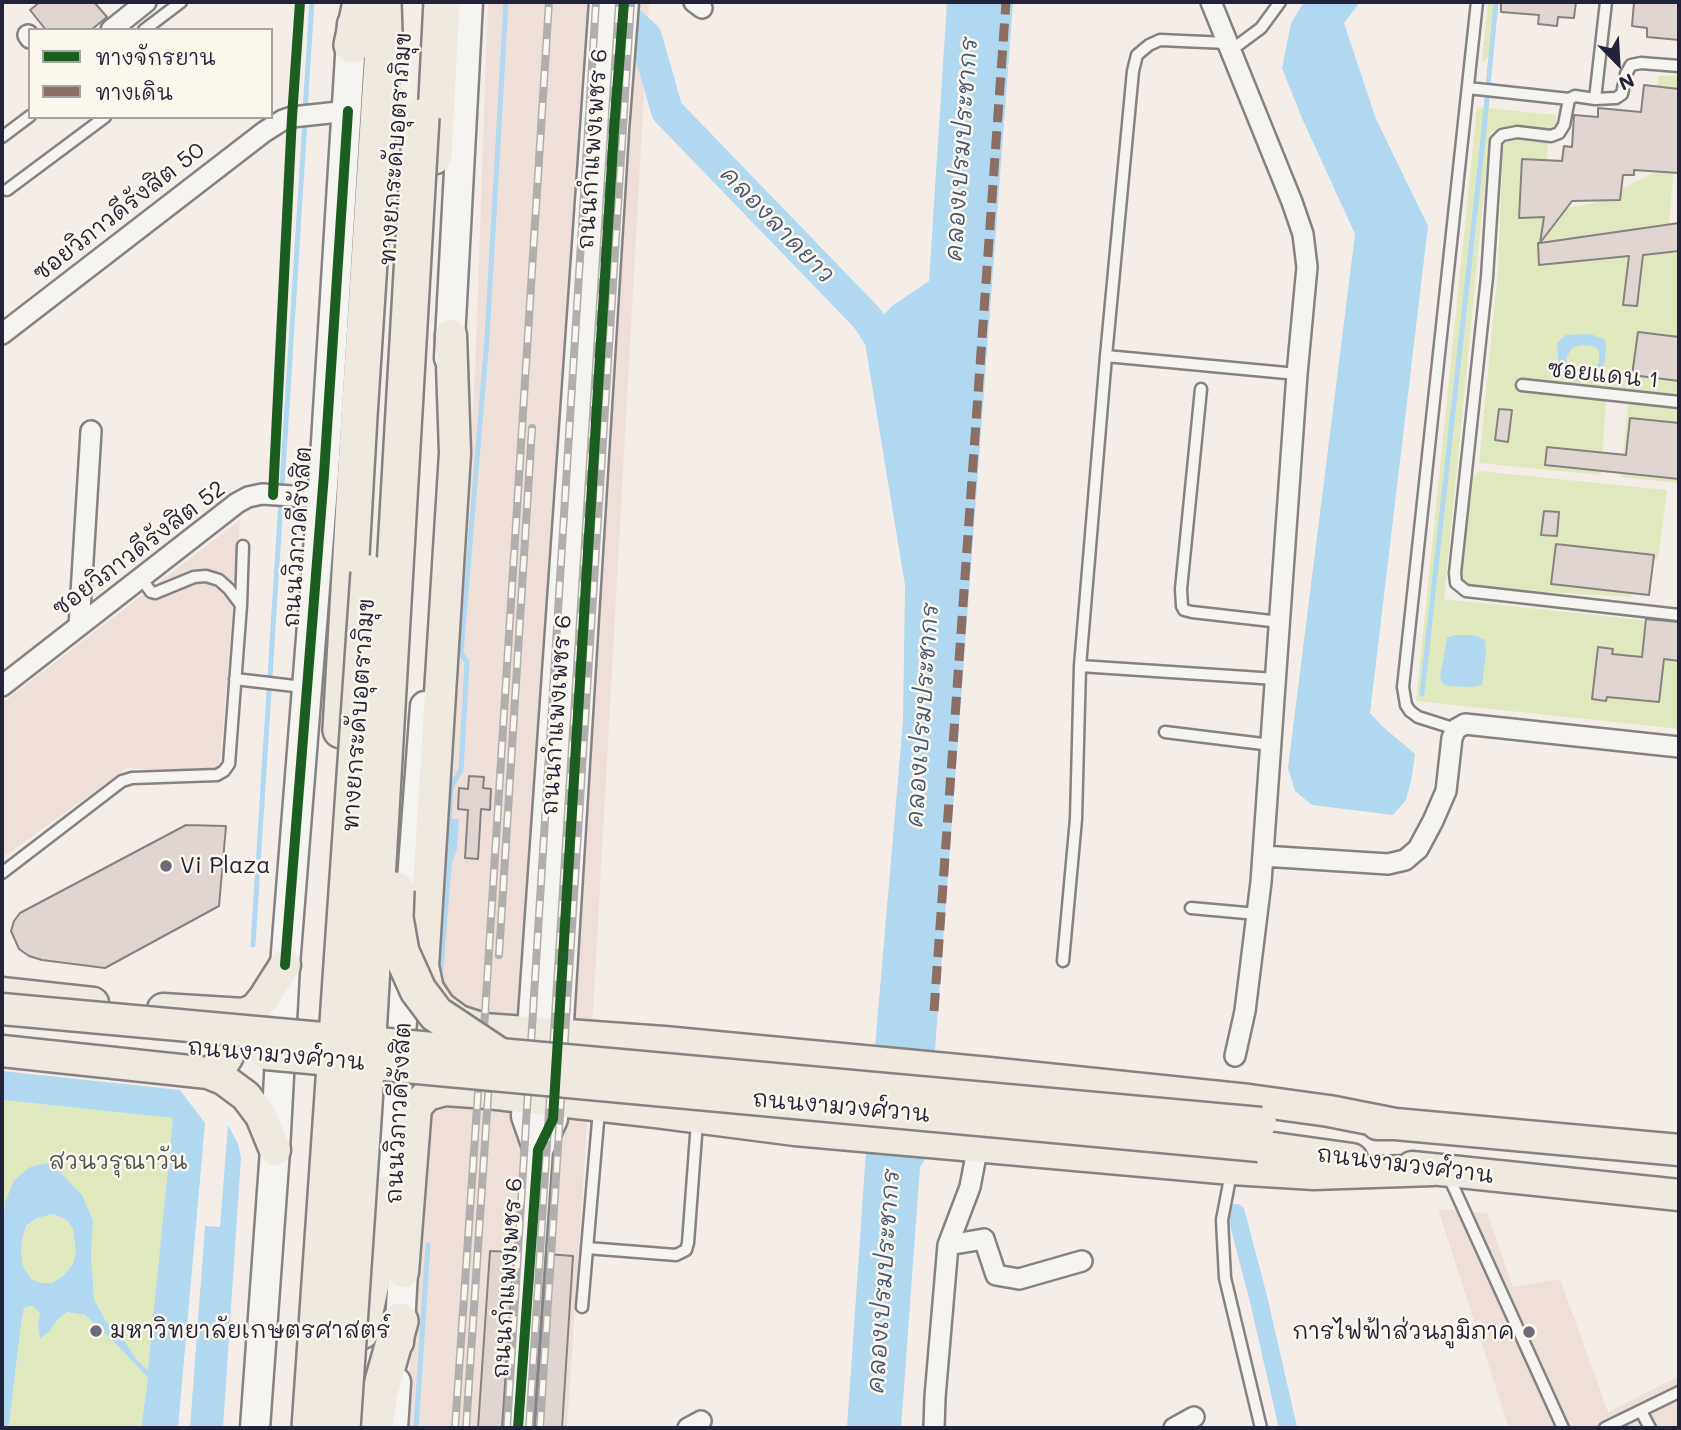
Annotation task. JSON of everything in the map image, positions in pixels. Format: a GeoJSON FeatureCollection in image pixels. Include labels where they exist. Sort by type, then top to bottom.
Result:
{"type":"FeatureCollection","features":[{"type":"Feature","properties":{"kind":"highway"},"geometry":{"type":"LineString","coordinates":[[352,46],[361,2]]}},
{"type":"Feature","properties":{"kind":"highway"},"geometry":{"type":"LineString","coordinates":[[294,1428],[321,1088],[358,430],[384,32],[383,2]]}},
{"type":"Feature","properties":{"kind":"highway","name":"ทางยกระดับอุตราภิมุข"},"geometry":{"type":"LineString","coordinates":[[310,1428],[405,2]]}},
{"type":"Feature","properties":{"kind":"highway","name":"ทางยกระดับอุตราภิมุข"},"geometry":{"type":"LineString","coordinates":[[342,1428],[366,1077],[427,2]]}},
{"type":"Feature","properties":{"kind":"highway","name":"ถนนวิภาวดีรังสิต"},"geometry":{"type":"LineString","coordinates":[[353,1428],[361,1331],[372,1104],[406,661],[442,2]]}},
{"type":"Feature","properties":{"kind":"highway"},"geometry":{"type":"LineString","coordinates":[[454,2],[466,51]]}},
{"type":"Feature","properties":{"kind":"highway"},"geometry":{"type":"LineString","coordinates":[[421,117],[419,422],[395,918],[401,953],[418,990],[436,1014],[496,1054]]}},
{"type":"Feature","properties":{"kind":"highway"},"geometry":{"type":"LineString","coordinates":[[361,1331],[390,1193]]}},
{"type":"Feature","properties":{"kind":"highway"},"geometry":{"type":"LineString","coordinates":[[375,1428],[379,1396],[400,1321]]}},
{"type":"Feature","properties":{"kind":"main road","name":"ถนนวิภาวดีรังสิต"},"geometry":{"type":"LineString","coordinates":[[255,1428],[285,965],[323,498],[353,2]]}},
{"type":"Feature","properties":{"kind":"main road","name":"ถนนวิภาวดีรังสิต"},"geometry":{"type":"LineString","coordinates":[[393,1428],[404,1272],[390,1193],[451,335],[468,2]]}},
{"type":"Feature","properties":{"kind":"main road","name":"ถนนกำแพงเพชร 6"},"geometry":{"type":"LineString","coordinates":[[518,1428],[538,1150],[553,1119],[541,1100],[545,1032],[614,130],[611,43],[604,2]]}},
{"type":"Feature","properties":{"kind":"main road","name":"ถนนกำแพงเพชร 6"},"geometry":{"type":"LineString","coordinates":[[611,43],[624,2]]}},
{"type":"Feature","properties":{"kind":"main road"},"geometry":{"type":"LineString","coordinates":[[451,335],[455,453],[423,966],[428,989],[440,1007],[459,1021],[484,1029],[664,1042],[989,1073],[1289,1105],[1395,1124]]}},
{"type":"Feature","properties":{"kind":"main road"},"geometry":{"type":"LineString","coordinates":[[2,993],[243,1014],[255,1009],[285,965]]}},
{"type":"Feature","properties":{"kind":"main road","name":"ถนนงามวงศ์วาน"},"geometry":{"type":"LineString","coordinates":[[2,1009],[496,1054],[1260,1134],[1439,1171],[1679,1195]]}},
{"type":"Feature","properties":{"kind":"main road"},"geometry":{"type":"LineString","coordinates":[[197,1012],[215,1022],[228,1037],[228,1056],[223,1064],[208,1073]]}},
{"type":"Feature","properties":{"kind":"main road","name":"ถนนงามวงศ์วาน"},"geometry":{"type":"LineString","coordinates":[[2,1029],[1260,1134],[1395,1124],[1679,1150]]}},
{"type":"Feature","properties":{"kind":"main road"},"geometry":{"type":"LineString","coordinates":[[656,1112],[627,1103],[618,1092],[622,1054],[632,1046],[664,1042]]}},
{"type":"Feature","properties":{"kind":"main road"},"geometry":{"type":"LineString","coordinates":[[2,1051],[208,1073],[246,1096],[261,1116],[275,1150]]}},
{"type":"Feature","properties":{"kind":"main road"},"geometry":{"type":"LineString","coordinates":[[404,1272],[416,1107],[426,1095],[445,1090],[656,1112],[795,1130],[1232,1169],[1314,1174],[1439,1171]]}},
{"type":"Feature","properties":{"kind":"street"},"geometry":{"type":"LineString","coordinates":[[114,28],[146,2]]}},
{"type":"Feature","properties":{"kind":"street"},"geometry":{"type":"LineString","coordinates":[[1212,2],[1303,234],[1307,267],[1263,856],[1245,1012],[1235,1055]]}},
{"type":"Feature","properties":{"kind":"street","name":"ซอยวิภาวดีรังสิต 50"},"geometry":{"type":"LineString","coordinates":[[2,334],[264,132],[292,117],[348,111]]}},
{"type":"Feature","properties":{"kind":"street"},"geometry":{"type":"LineString","coordinates":[[79,626],[91,431]]}},
{"type":"Feature","properties":{"kind":"street","name":"ซอยวิภาวดีรังสิต 52"},"geometry":{"type":"LineString","coordinates":[[2,687],[237,503],[255,496],[323,498]]}},
{"type":"Feature","properties":{"kind":"street"},"geometry":{"type":"LineString","coordinates":[[1263,856],[1388,864],[1405,860],[1418,849],[1433,821],[1446,791],[1452,738],[1456,729],[1465,724],[1679,747]]}},
{"type":"Feature","properties":{"kind":"street"},"geometry":{"type":"LineString","coordinates":[[934,1428],[948,1245],[970,1187],[978,1145]]}},
{"type":"Feature","properties":{"kind":"street"},"geometry":{"type":"LineString","coordinates":[[948,1245],[984,1239],[996,1275],[1019,1279],[1082,1261]]}},
{"type":"Feature","properties":{"kind":"street"},"geometry":{"type":"LineString","coordinates":[[1174,1428],[1194,1417]]}},
{"type":"Feature","properties":{"kind":"lane"},"geometry":{"type":"LineString","coordinates":[[147,28],[181,2]]}},
{"type":"Feature","properties":{"kind":"lane"},"geometry":{"type":"LineString","coordinates":[[1063,961],[1076,819],[1080,666],[1105,356],[1133,71],[1138,55],[1160,40],[1229,47],[1261,28],[1280,2]]}},
{"type":"Feature","properties":{"kind":"lane"},"geometry":{"type":"LineString","coordinates":[[1456,729],[1418,718],[1406,705],[1403,687],[1477,2]]}},
{"type":"Feature","properties":{"kind":"lane"},"geometry":{"type":"LineString","coordinates":[[1595,99],[1605,2]]}},
{"type":"Feature","properties":{"kind":"lane"},"geometry":{"type":"LineString","coordinates":[[1468,88],[1569,99],[1575,96],[1616,98],[1622,94],[1626,74],[1631,65],[1641,63],[1679,66]]}},
{"type":"Feature","properties":{"kind":"lane"},"geometry":{"type":"LineString","coordinates":[[1569,99],[1564,125],[1559,133],[1551,136],[1517,132],[1502,135],[1496,141],[1487,277],[1454,573],[1456,583],[1466,591],[1482,594],[1679,615]]}},
{"type":"Feature","properties":{"kind":"lane"},"geometry":{"type":"LineString","coordinates":[[2,137],[28,118]]}},
{"type":"Feature","properties":{"kind":"lane"},"geometry":{"type":"LineString","coordinates":[[7,190],[102,119]]}},
{"type":"Feature","properties":{"kind":"lane"},"geometry":{"type":"LineString","coordinates":[[1105,356],[1297,374]]}},
{"type":"Feature","properties":{"kind":"lane","name":"ซอยแดน 1"},"geometry":{"type":"LineString","coordinates":[[1522,385],[1679,402]]}},
{"type":"Feature","properties":{"kind":"lane"},"geometry":{"type":"LineString","coordinates":[[1201,389],[1181,589],[1182,607],[1192,612],[1280,622]]}},
{"type":"Feature","properties":{"kind":"lane"},"geometry":{"type":"LineString","coordinates":[[2,873],[122,782],[132,778],[217,775],[224,771],[229,764],[243,546]]}},
{"type":"Feature","properties":{"kind":"lane"},"geometry":{"type":"LineString","coordinates":[[141,578],[151,592],[155,593],[194,577],[206,576],[219,580],[241,605]]}},
{"type":"Feature","properties":{"kind":"lane"},"geometry":{"type":"LineString","coordinates":[[1080,666],[1276,679]]}},
{"type":"Feature","properties":{"kind":"lane"},"geometry":{"type":"LineString","coordinates":[[235,679],[307,687]]}},
{"type":"Feature","properties":{"kind":"lane"},"geometry":{"type":"LineString","coordinates":[[1165,732],[1271,745]]}},
{"type":"Feature","properties":{"kind":"lane"},"geometry":{"type":"LineString","coordinates":[[1191,908],[1257,914]]}},
{"type":"Feature","properties":{"kind":"lane"},"geometry":{"type":"LineString","coordinates":[[582,1307],[599,1106]]}},
{"type":"Feature","properties":{"kind":"lane"},"geometry":{"type":"LineString","coordinates":[[587,1248],[676,1255],[686,1250],[697,1118]]}},
{"type":"Feature","properties":{"kind":"lane"},"geometry":{"type":"LineString","coordinates":[[1232,1169],[1222,1220],[1225,1278],[1261,1428]]}},
{"type":"Feature","properties":{"kind":"lane"},"geometry":{"type":"LineString","coordinates":[[1439,1171],[1563,1428]]}},
{"type":"Feature","properties":{"kind":"lane"},"geometry":{"type":"LineString","coordinates":[[1605,1428],[1679,1392]]}},
{"type":"Feature","properties":{"kind":"lane"},"geometry":{"type":"LineString","coordinates":[[1641,1412],[1650,1428]]}},
{"type":"Feature","properties":{"kind":"shaded area"},"geometry":{"type":"Polygon","coordinates":[[[488,2],[649,2],[586,1139],[567,1428],[405,1428],[475,374],[488,2]]]}},
{"type":"Feature","properties":{"kind":"shaded area"},"geometry":{"type":"Polygon","coordinates":[[[240,520],[219,774],[127,768],[2,858],[2,703],[240,520]]]}},
{"type":"Feature","properties":{"kind":"shaded area","name":"การไฟฟ้าส่วนภูมิภาค"},"geometry":{"type":"Polygon","coordinates":[[[1438,1209],[1487,1213],[1513,1287],[1560,1279],[1608,1412],[1679,1376],[1679,1428],[1509,1428],[1438,1209]]]}},
{"type":"Feature","properties":{"kind":"green space"},"geometry":{"type":"Polygon","coordinates":[[[1488,2],[1499,2],[1492,55],[1482,62],[1488,2]]]}},
{"type":"Feature","properties":{"kind":"green space"},"geometry":{"type":"Polygon","coordinates":[[[1679,75],[1669,224],[1538,243],[1539,265],[1679,251],[1679,396],[1607,388],[1601,475],[1479,463],[1498,269],[1503,150],[1506,142],[1514,140],[1548,143],[1543,212],[1595,203],[1655,172],[1658,76],[1679,75]]]}},
{"type":"Feature","properties":{"kind":"green space"},"geometry":{"type":"Polygon","coordinates":[[[1477,107],[1556,115],[1556,123],[1552,128],[1501,128],[1490,133],[1444,599],[1679,624],[1679,729],[1416,701],[1477,107]]]}},
{"type":"Feature","properties":{"kind":"green space"},"geometry":{"type":"Polygon","coordinates":[[[1628,403],[1679,409],[1679,483],[1621,477],[1628,403]]]}},
{"type":"Feature","properties":{"kind":"green space"},"geometry":{"type":"Polygon","coordinates":[[[1479,471],[1667,490],[1658,558],[1636,572],[1631,597],[1476,588],[1464,585],[1461,579],[1472,478],[1479,471]]]}},
{"type":"Feature","properties":{"kind":"green space","name":"สวนวรุณาวัน"},"geometry":{"type":"Polygon","coordinates":[[[2,1100],[173,1118],[149,1371],[137,1360],[120,1334],[106,1322],[94,1299],[91,1253],[59,1171],[45,1163],[30,1167],[5,1203],[2,1244],[2,1100]]]}},
{"type":"Feature","properties":{"kind":"green space"},"geometry":{"type":"Polygon","coordinates":[[[54,1214],[68,1221],[73,1229],[76,1252],[73,1264],[63,1276],[52,1283],[40,1283],[31,1279],[23,1266],[22,1240],[26,1227],[37,1218],[54,1214]]]}},
{"type":"Feature","properties":{"kind":"green space"},"geometry":{"type":"Polygon","coordinates":[[[32,1306],[40,1313],[38,1325],[50,1331],[57,1320],[67,1312],[85,1315],[148,1378],[141,1428],[7,1428],[24,1308],[32,1306]]]}},
{"type":"Feature","properties":{"kind":"water","name":"คลองเปรมประชากร"},"geometry":{"type":"Polygon","coordinates":[[[947,2],[1013,2],[927,1156],[920,1167],[901,1428],[847,1428],[866,1151],[903,721],[905,585],[864,337],[892,306],[929,281],[947,2]]]}},
{"type":"Feature","properties":{"kind":"water"},"geometry":{"type":"Polygon","coordinates":[[[1304,2],[1360,2],[1344,23],[1376,119],[1428,226],[1370,713],[1415,754],[1406,800],[1393,815],[1312,805],[1295,791],[1288,768],[1355,234],[1282,68],[1291,23],[1304,2]]]}},
{"type":"Feature","properties":{"kind":"water"},"geometry":{"type":"Polygon","coordinates":[[[1590,334],[1604,339],[1605,361],[1601,379],[1591,382],[1571,381],[1559,373],[1557,343],[1566,335],[1590,334]],[[1593,346],[1572,348],[1566,358],[1567,364],[1578,372],[1590,373],[1599,362],[1599,350],[1593,346]]]}},
{"type":"Feature","properties":{"kind":"water"},"geometry":{"type":"Polygon","coordinates":[[[1473,635],[1485,640],[1482,685],[1448,686],[1442,683],[1440,678],[1447,638],[1473,635]]]}},
{"type":"Feature","properties":{"kind":"water"},"geometry":{"type":"Polygon","coordinates":[[[445,819],[459,819],[457,849],[452,863],[444,959],[438,959],[445,819]]]}},
{"type":"Feature","properties":{"kind":"water"},"geometry":{"type":"Polygon","coordinates":[[[2,1071],[180,1090],[205,1123],[178,1428],[141,1428],[148,1378],[85,1315],[67,1312],[40,1338],[40,1313],[32,1306],[24,1308],[9,1425],[2,1428],[2,1236],[5,1203],[14,1180],[30,1167],[46,1163],[59,1171],[82,1195],[93,1220],[91,1253],[94,1299],[106,1322],[120,1334],[137,1360],[148,1370],[173,1118],[2,1100],[2,1071]],[[54,1214],[37,1218],[26,1226],[21,1252],[23,1266],[31,1279],[40,1283],[52,1283],[63,1276],[73,1264],[76,1252],[73,1229],[68,1221],[54,1214]]]}},
{"type":"Feature","properties":{"kind":"water"},"geometry":{"type":"Polygon","coordinates":[[[228,1125],[238,1144],[241,1158],[223,1428],[190,1428],[205,1226],[220,1227],[228,1125]]]}},
{"type":"Feature","properties":{"kind":"building"},"geometry":{"type":"Polygon","coordinates":[[[40,2],[94,2],[107,17],[93,28],[44,28],[30,10],[40,2]]]}},
{"type":"Feature","properties":{"kind":"building"},"geometry":{"type":"Polygon","coordinates":[[[1501,2],[1576,2],[1574,18],[1558,17],[1557,26],[1538,24],[1539,15],[1501,12],[1501,2]]]}},
{"type":"Feature","properties":{"kind":"building"},"geometry":{"type":"Polygon","coordinates":[[[1634,2],[1679,2],[1679,40],[1647,37],[1647,28],[1632,26],[1634,2]]]}},
{"type":"Feature","properties":{"kind":"building"},"geometry":{"type":"Polygon","coordinates":[[[1644,85],[1679,89],[1679,173],[1634,170],[1634,175],[1623,175],[1620,200],[1572,201],[1540,243],[1544,217],[1519,218],[1522,159],[1562,161],[1564,146],[1572,147],[1574,115],[1598,117],[1598,108],[1641,112],[1644,85]]]}},
{"type":"Feature","properties":{"kind":"building"},"geometry":{"type":"Polygon","coordinates":[[[1679,223],[1679,251],[1643,255],[1637,306],[1623,305],[1629,256],[1539,265],[1538,243],[1679,223]]]}},
{"type":"Feature","properties":{"kind":"building"},"geometry":{"type":"Polygon","coordinates":[[[1638,332],[1679,337],[1679,381],[1632,375],[1638,332]]]}},
{"type":"Feature","properties":{"kind":"building"},"geometry":{"type":"Polygon","coordinates":[[[1499,409],[1512,410],[1508,442],[1495,440],[1499,409]]]}},
{"type":"Feature","properties":{"kind":"building"},"geometry":{"type":"Polygon","coordinates":[[[1630,418],[1679,423],[1679,479],[1545,465],[1547,447],[1626,455],[1630,418]]]}},
{"type":"Feature","properties":{"kind":"building"},"geometry":{"type":"Polygon","coordinates":[[[1544,511],[1559,512],[1557,536],[1541,535],[1544,511]]]}},
{"type":"Feature","properties":{"kind":"building"},"geometry":{"type":"Polygon","coordinates":[[[1556,544],[1654,555],[1649,595],[1551,584],[1556,544]]]}},
{"type":"Feature","properties":{"kind":"building"},"geometry":{"type":"Polygon","coordinates":[[[1646,619],[1679,622],[1679,661],[1664,659],[1659,702],[1607,697],[1606,701],[1592,699],[1598,647],[1613,649],[1612,654],[1642,657],[1646,619]]]}},
{"type":"Feature","properties":{"kind":"building"},"geometry":{"type":"Polygon","coordinates":[[[469,776],[484,777],[483,788],[491,789],[490,810],[481,809],[478,859],[465,858],[468,810],[458,809],[459,788],[468,789],[469,776]]]}},
{"type":"Feature","properties":{"kind":"building","name":"Vi Plaza"},"geometry":{"type":"Polygon","coordinates":[[[186,825],[226,826],[219,906],[105,968],[42,960],[19,949],[11,931],[20,913],[186,825]]]}},
{"type":"Feature","properties":{"kind":"building"},"geometry":{"type":"Polygon","coordinates":[[[490,1251],[514,1252],[502,1428],[478,1428],[490,1251]]]}},
{"type":"Feature","properties":{"kind":"building"},"geometry":{"type":"Polygon","coordinates":[[[547,1254],[573,1256],[562,1428],[535,1428],[547,1254]]]}},
{"type":"Feature","properties":{"kind":"waterway"},"geometry":{"type":"LineString","coordinates":[[305,111],[312,2]]}},
{"type":"Feature","properties":{"kind":"waterway"},"geometry":{"type":"LineString","coordinates":[[449,824],[451,787],[461,770],[467,662],[461,653],[487,338],[506,2]]}},
{"type":"Feature","properties":{"kind":"waterway","name":"คลองลาดยาว"},"geometry":{"type":"LineString","coordinates":[[607,2],[646,37],[667,111],[867,318],[894,363]]}},
{"type":"Feature","properties":{"kind":"waterway"},"geometry":{"type":"LineString","coordinates":[[1422,694],[1496,2]]}},
{"type":"Feature","properties":{"kind":"waterway"},"geometry":{"type":"LineString","coordinates":[[253,945],[305,121]]}},
{"type":"Feature","properties":{"kind":"waterway"},"geometry":{"type":"LineString","coordinates":[[441,970],[442,952]]}},
{"type":"Feature","properties":{"kind":"waterway"},"geometry":{"type":"LineString","coordinates":[[1236,1213],[1288,1428]]}},
{"type":"Feature","properties":{"kind":"waterway"},"geometry":{"type":"LineString","coordinates":[[416,1428],[428,1245]]}},
{"type":"Feature","properties":{"kind":"railway"},"geometry":{"type":"LineString","coordinates":[[455,1428],[484,1029],[549,2]]}},
{"type":"Feature","properties":{"kind":"railway"},"geometry":{"type":"LineString","coordinates":[[507,1428],[596,2]]}},
{"type":"Feature","properties":{"kind":"railway"},"geometry":{"type":"LineString","coordinates":[[529,1428],[619,2]]}},
{"type":"Feature","properties":{"kind":"railway"},"geometry":{"type":"LineString","coordinates":[[540,1428],[631,2]]}},
{"type":"Feature","properties":{"kind":"railway"},"geometry":{"type":"LineString","coordinates":[[499,955],[532,428]]}},
{"type":"Feature","properties":{"kind":"railway"},"geometry":{"type":"LineString","coordinates":[[466,1428],[490,1067]]}},
{"type":"Feature","properties":{"kind":"marked path"},"geometry":{"type":"LineString","coordinates":[[934,1011],[1006,2]]}},
{"type":"Feature","properties":{"kind":"cycle path"},"geometry":{"type":"LineString","coordinates":[[273,495],[300,2]]}},
{"type":"Feature","properties":{"kind":"cycle path"},"geometry":{"type":"LineString","coordinates":[[518,1428],[538,1150],[553,1119],[624,2]]}},
{"type":"Feature","properties":{"kind":"cycle path"},"geometry":{"type":"LineString","coordinates":[[285,965],[324,474],[348,111]]}},
{"type":"Feature","properties":{"kind":"place","name":"Vi Plaza"},"geometry":{"type":"Point","coordinates":[166,866]}},
{"type":"Feature","properties":{"kind":"place","name":"มหาวิทยาลัยเกษตรศาสตร์"},"geometry":{"type":"Point","coordinates":[96,1331]}},
{"type":"Feature","properties":{"kind":"place","name":"การไฟฟ้าส่วนภูมิภาค"},"geometry":{"type":"Point","coordinates":[1529,1332]}}]}
